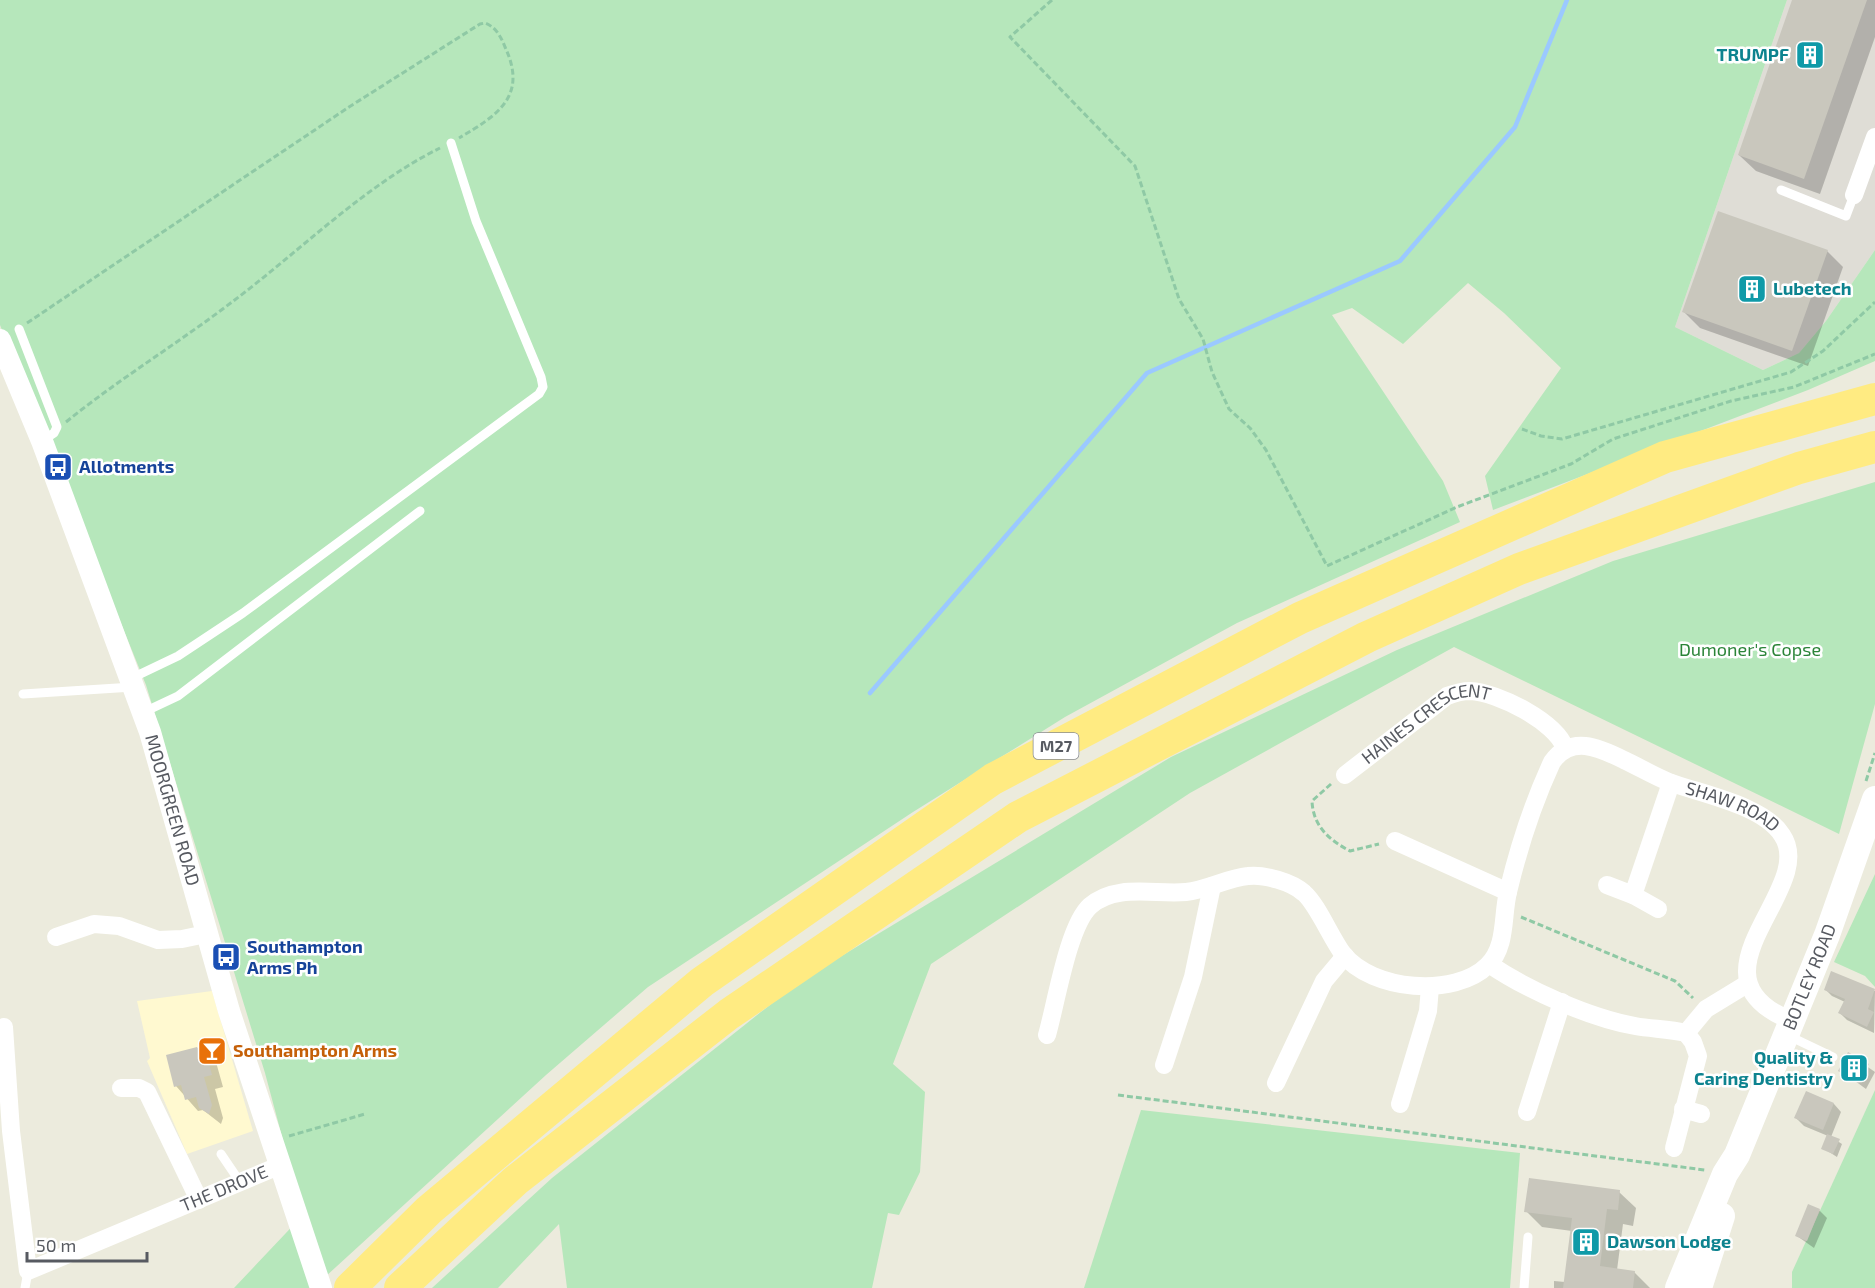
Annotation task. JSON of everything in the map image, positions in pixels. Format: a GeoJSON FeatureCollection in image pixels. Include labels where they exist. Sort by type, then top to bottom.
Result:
{"type":"FeatureCollection","features":[{"type":"Feature","properties":{"kind":"highway","name":"M27"},"geometry":{"type":"LineString","coordinates":[[350,1288],[429,1210],[702,982],[993,778],[1300,618],[1665,457],[1875,399]]}},
{"type":"Feature","properties":{"kind":"highway","name":"M27"},"geometry":{"type":"LineString","coordinates":[[400,1288],[515,1181],[729,1014],[1018,817],[1367,637],[1519,569],[1788,472],[1875,447]]}},
{"type":"Feature","properties":{"kind":"main road","name":"BOTLEY ROAD"},"geometry":{"type":"LineString","coordinates":[[1678,1288],[1827,935],[1875,799]]}},
{"type":"Feature","properties":{"kind":"main road","name":"BOTLEY ROAD"},"geometry":{"type":"LineString","coordinates":[[1699,1288],[1734,1177],[1731,1164]]}},
{"type":"Feature","properties":{"kind":"street"},"geometry":{"type":"LineString","coordinates":[[1854,195],[1875,137]]}},
{"type":"Feature","properties":{"kind":"street","name":"MOORGREEN ROAD"},"geometry":{"type":"LineString","coordinates":[[9,335],[49,434],[144,712],[206,934],[321,1288]]}},
{"type":"Feature","properties":{"kind":"street","name":"HAINES CRESCENT"},"geometry":{"type":"LineString","coordinates":[[1345,775],[1447,696],[1464,691],[1480,692],[1508,702],[1545,722],[1560,736],[1565,748]]}},
{"type":"Feature","properties":{"kind":"street","name":"SHAW ROAD"},"geometry":{"type":"LineString","coordinates":[[1565,748],[1583,745],[1604,750],[1671,783],[1685,785],[1751,811],[1772,824],[1789,850],[1783,880],[1749,959],[1747,984]]}},
{"type":"Feature","properties":{"kind":"street"},"geometry":{"type":"LineString","coordinates":[[1047,1035],[1073,933],[1089,907],[1109,894],[1188,892],[1249,876],[1277,880],[1304,893],[1345,956],[1372,976],[1398,984],[1430,987],[1473,977],[1489,964],[1500,947],[1506,901],[1545,777],[1551,762],[1565,748]]}},
{"type":"Feature","properties":{"kind":"street"},"geometry":{"type":"LineString","coordinates":[[1633,895],[1671,783]]}},
{"type":"Feature","properties":{"kind":"street"},"geometry":{"type":"LineString","coordinates":[[1395,841],[1506,901]]}},
{"type":"Feature","properties":{"kind":"street"},"geometry":{"type":"LineString","coordinates":[[1607,885],[1633,895],[1658,909]]}},
{"type":"Feature","properties":{"kind":"street"},"geometry":{"type":"LineString","coordinates":[[1164,1065],[1193,977],[1212,886]]}},
{"type":"Feature","properties":{"kind":"street"},"geometry":{"type":"LineString","coordinates":[[56,938],[94,924],[119,926],[158,940],[182,939],[206,934]]}},
{"type":"Feature","properties":{"kind":"street"},"geometry":{"type":"LineString","coordinates":[[1276,1083],[1324,981],[1345,956]]}},
{"type":"Feature","properties":{"kind":"street"},"geometry":{"type":"LineString","coordinates":[[1489,964],[1507,976],[1562,1002],[1635,1026],[1686,1033],[1693,1042],[1698,1056],[1674,1148]]}},
{"type":"Feature","properties":{"kind":"street"},"geometry":{"type":"LineString","coordinates":[[1686,1033],[1706,1009],[1747,984],[1759,1001],[1789,1028]]}},
{"type":"Feature","properties":{"kind":"street"},"geometry":{"type":"LineString","coordinates":[[1400,1104],[1428,1011],[1430,987]]}},
{"type":"Feature","properties":{"kind":"street"},"geometry":{"type":"LineString","coordinates":[[1527,1112],[1562,1002]]}},
{"type":"Feature","properties":{"kind":"street","name":"THE DROVE"},"geometry":{"type":"LineString","coordinates":[[2,1027],[27,1280],[199,1200],[281,1165]]}},
{"type":"Feature","properties":{"kind":"street"},"geometry":{"type":"LineString","coordinates":[[121,1088],[139,1088],[147,1092],[199,1200]]}},
{"type":"Feature","properties":{"kind":"street"},"geometry":{"type":"LineString","coordinates":[[1683,1109],[1701,1114]]}},
{"type":"Feature","properties":{"kind":"lane"},"geometry":{"type":"LineString","coordinates":[[23,694],[133,682],[178,656],[243,613],[539,394],[543,387],[541,377],[476,221],[451,143]]}},
{"type":"Feature","properties":{"kind":"lane"},"geometry":{"type":"LineString","coordinates":[[1780,190],[1846,216],[1854,195]]}},
{"type":"Feature","properties":{"kind":"lane"},"geometry":{"type":"LineString","coordinates":[[144,712],[178,696],[420,511]]}},
{"type":"Feature","properties":{"kind":"lane"},"geometry":{"type":"LineString","coordinates":[[1789,1028],[1833,1057]]}},
{"type":"Feature","properties":{"kind":"lane"},"geometry":{"type":"LineString","coordinates":[[220,1154],[240,1182]]}},
{"type":"Feature","properties":{"kind":"lane"},"geometry":{"type":"LineString","coordinates":[[1524,1288],[1528,1237]]}},
{"type":"Feature","properties":{"kind":"path"},"geometry":{"type":"LineString","coordinates":[[1052,0],[1010,37],[1135,166],[1179,299],[1203,339],[1212,372],[1228,409],[1250,428],[1266,450],[1327,566],[1457,507],[1570,464],[1613,439],[1731,401],[1794,387],[1875,354]]}},
{"type":"Feature","properties":{"kind":"path"},"geometry":{"type":"LineString","coordinates":[[9,335],[349,107],[485,23],[501,38],[510,56],[514,84],[512,94],[500,110],[378,188],[232,302],[113,385],[49,434]]}},
{"type":"Feature","properties":{"kind":"path"},"geometry":{"type":"LineString","coordinates":[[1522,429],[1541,436],[1562,439],[1791,372],[1823,351],[1875,302]]}},
{"type":"Feature","properties":{"kind":"path"},"geometry":{"type":"LineString","coordinates":[[1345,775],[1321,791],[1312,801],[1312,812],[1321,829],[1335,843],[1350,851],[1395,841]]}},
{"type":"Feature","properties":{"kind":"path"},"geometry":{"type":"LineString","coordinates":[[1506,901],[1675,981],[1706,1009]]}},
{"type":"Feature","properties":{"kind":"path"},"geometry":{"type":"LineString","coordinates":[[1118,1095],[1521,1146],[1731,1164]]}},
{"type":"Feature","properties":{"kind":"path"},"geometry":{"type":"LineString","coordinates":[[273,1141],[365,1113]]}},
{"type":"Feature","properties":{"kind":"shaded area"},"geometry":{"type":"Polygon","coordinates":[[[1787,0],[1875,0],[1875,250],[1826,321],[1799,353],[1763,370],[1675,327],[1787,0]]]}},
{"type":"Feature","properties":{"kind":"shaded area"},"geometry":{"type":"Polygon","coordinates":[[[212,991],[253,1131],[187,1154],[147,1061],[150,1058],[137,1001],[212,991]]]}},
{"type":"Feature","properties":{"kind":"green space"},"geometry":{"type":"Polygon","coordinates":[[[0,0],[1787,0],[1675,327],[1763,370],[1799,353],[1826,321],[1875,250],[1875,361],[1808,390],[1493,510],[1485,476],[1561,368],[1504,313],[1468,283],[1403,344],[1352,308],[1332,315],[1443,481],[1460,522],[1237,623],[1065,717],[913,812],[648,987],[546,1075],[313,1288],[234,1288],[303,1215],[265,1073],[146,685],[0,325],[0,0]]]}},
{"type":"Feature","properties":{"kind":"green space","name":"Dumoner's Copse"},"geometry":{"type":"Polygon","coordinates":[[[1875,482],[1875,704],[1839,834],[1454,647],[1190,793],[931,964],[893,1064],[925,1092],[920,1172],[899,1215],[888,1213],[872,1288],[567,1288],[559,1224],[498,1288],[432,1288],[552,1178],[800,981],[1171,757],[1397,650],[1613,561],[1875,482]]]}},
{"type":"Feature","properties":{"kind":"green space"},"geometry":{"type":"Polygon","coordinates":[[[1875,874],[1875,987],[1865,976],[1834,962],[1875,874]]]}},
{"type":"Feature","properties":{"kind":"green space"},"geometry":{"type":"Polygon","coordinates":[[[1875,1090],[1875,1288],[1792,1288],[1792,1272],[1875,1090]]]}},
{"type":"Feature","properties":{"kind":"green space"},"geometry":{"type":"Polygon","coordinates":[[[1141,1110],[1520,1153],[1510,1288],[1084,1288],[1141,1110]]]}},
{"type":"Feature","properties":{"kind":"building"},"geometry":{"type":"Polygon","coordinates":[[[1792,0],[1867,0],[1804,179],[1738,155],[1792,0]]]}},
{"type":"Feature","properties":{"kind":"building","name":"Lubetech"},"geometry":{"type":"Polygon","coordinates":[[[1718,211],[1828,250],[1792,351],[1682,312],[1718,211]]]}},
{"type":"Feature","properties":{"kind":"building"},"geometry":{"type":"Polygon","coordinates":[[[1831,971],[1875,989],[1868,1009],[1874,1012],[1867,1027],[1838,1013],[1845,999],[1824,990],[1831,971]]]}},
{"type":"Feature","properties":{"kind":"building"},"geometry":{"type":"Polygon","coordinates":[[[197,1047],[199,1050],[205,1048],[212,1075],[204,1077],[212,1105],[209,1114],[199,1108],[196,1097],[185,1100],[181,1085],[174,1087],[166,1055],[197,1047]]]}},
{"type":"Feature","properties":{"kind":"building","name":"Quality & Caring Dentistry"},"geometry":{"type":"Polygon","coordinates":[[[1848,1052],[1869,1064],[1858,1083],[1838,1071],[1848,1052]]]}},
{"type":"Feature","properties":{"kind":"building"},"geometry":{"type":"Polygon","coordinates":[[[1806,1091],[1834,1103],[1823,1130],[1794,1118],[1806,1091]]]}},
{"type":"Feature","properties":{"kind":"building"},"geometry":{"type":"Polygon","coordinates":[[[1827,1134],[1840,1139],[1833,1154],[1821,1149],[1827,1134]]]}},
{"type":"Feature","properties":{"kind":"building","name":"Dawson Lodge"},"geometry":{"type":"Polygon","coordinates":[[[1529,1178],[1620,1190],[1618,1210],[1607,1209],[1600,1266],[1635,1271],[1633,1288],[1563,1288],[1572,1218],[1524,1212],[1529,1178]]]}},
{"type":"Feature","properties":{"kind":"building"},"geometry":{"type":"Polygon","coordinates":[[[1808,1204],[1820,1209],[1807,1241],[1795,1236],[1808,1204]]]}},
{"type":"Feature","properties":{"kind":"waterway"},"geometry":{"type":"LineString","coordinates":[[870,693],[1147,373],[1400,261],[1515,127],[1567,0]]}},
{"type":"Feature","properties":{"kind":"place","name":"TRUMPF"},"geometry":{"type":"Point","coordinates":[1810,55]}},
{"type":"Feature","properties":{"kind":"place","name":"Lubetech"},"geometry":{"type":"Point","coordinates":[1752,289]}},
{"type":"Feature","properties":{"kind":"place","name":"Allotments"},"geometry":{"type":"Point","coordinates":[58,467]}},
{"type":"Feature","properties":{"kind":"place","name":"Southampton Arms Ph"},"geometry":{"type":"Point","coordinates":[226,957]}},
{"type":"Feature","properties":{"kind":"place","name":"Southampton Arms"},"geometry":{"type":"Point","coordinates":[212,1051]}},
{"type":"Feature","properties":{"kind":"place","name":"Quality & Caring Dentistry"},"geometry":{"type":"Point","coordinates":[1854,1068]}},
{"type":"Feature","properties":{"kind":"place","name":"Dawson Lodge"},"geometry":{"type":"Point","coordinates":[1586,1242]}}]}
